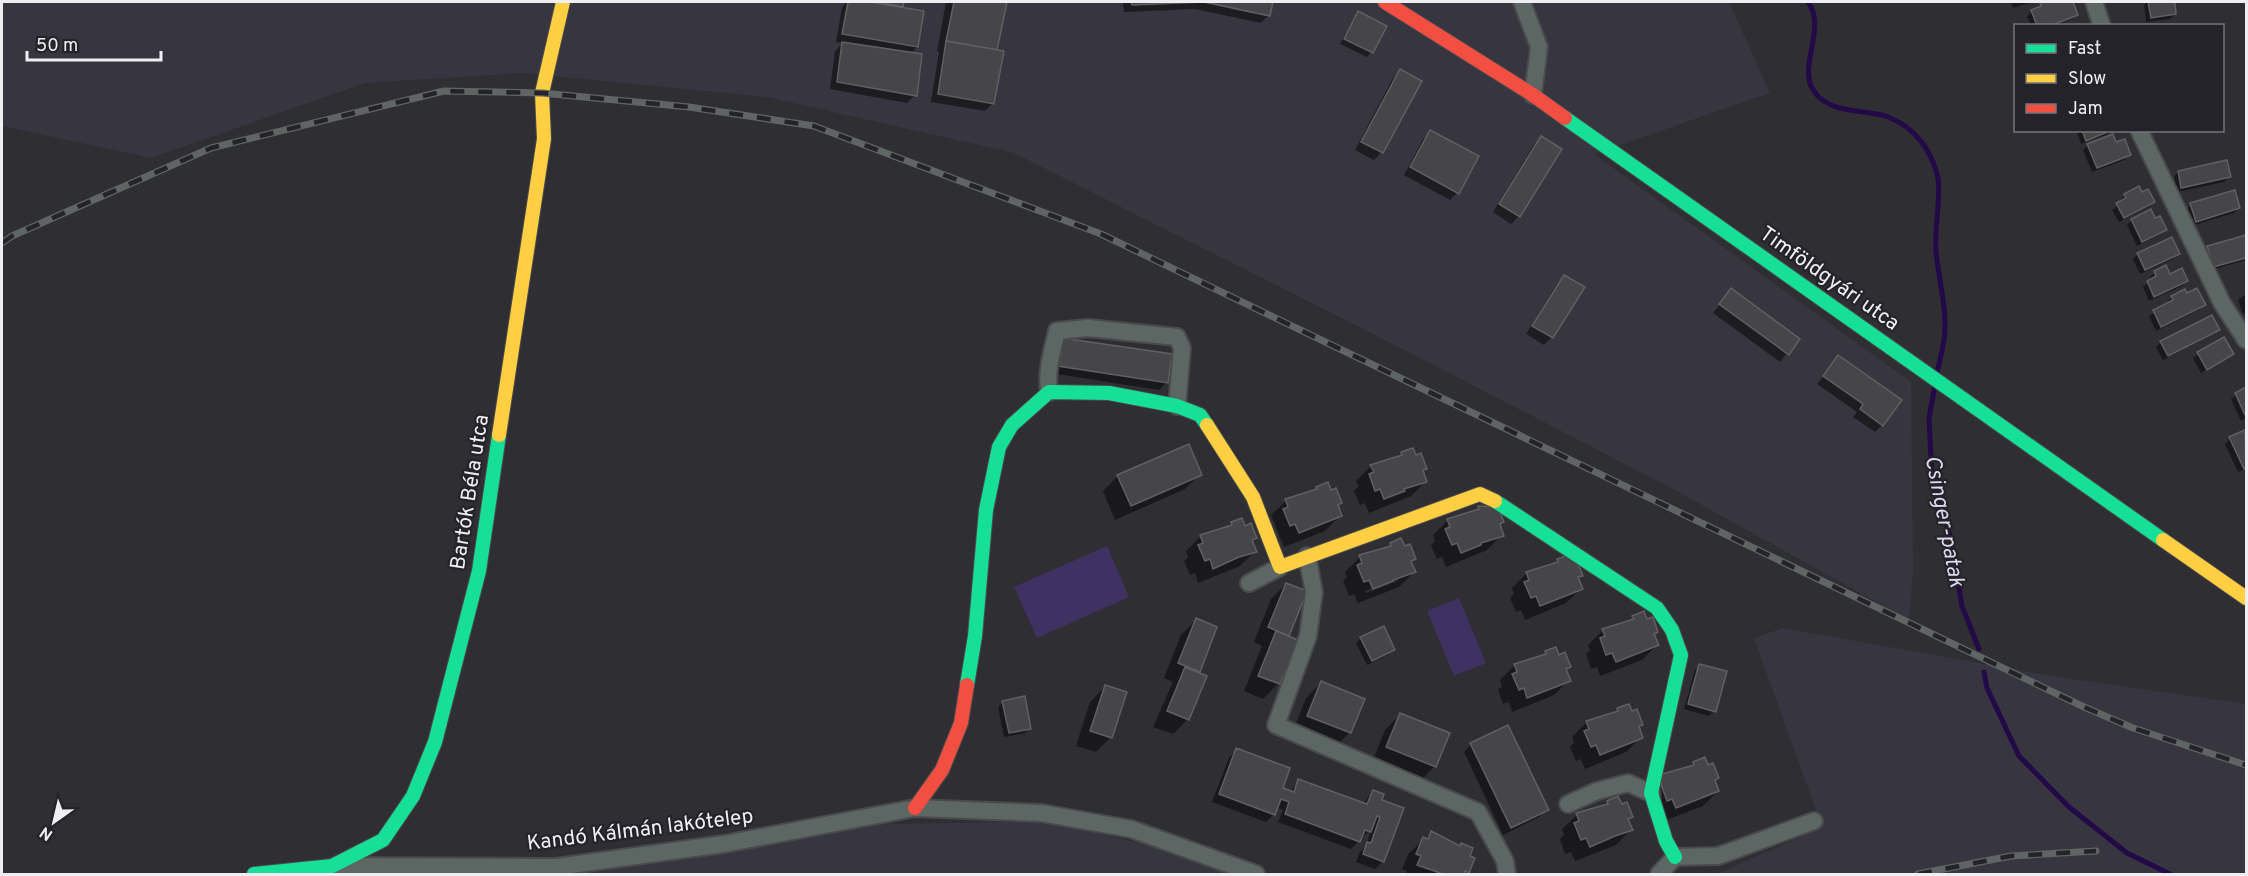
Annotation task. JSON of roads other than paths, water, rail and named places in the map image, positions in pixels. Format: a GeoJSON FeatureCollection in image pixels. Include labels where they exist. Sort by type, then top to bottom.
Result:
{"type":"FeatureCollection","features":[{"type":"Feature","properties":{"kind":"street","name":"Bartók Béla utca"},"geometry":{"type":"LineString","coordinates":[[254,874],[332,866],[383,840],[413,796],[435,742],[479,571],[544,139],[542,93],[563,2]]}},
{"type":"Feature","properties":{"kind":"street","name":"Timföldgyári utca"},"geometry":{"type":"LineString","coordinates":[[1384,2],[1533,95],[2247,598]]}},
{"type":"Feature","properties":{"kind":"street"},"geometry":{"type":"LineString","coordinates":[[1522,2],[1539,47],[1533,95]]}},
{"type":"Feature","properties":{"kind":"street"},"geometry":{"type":"LineString","coordinates":[[2094,2],[2101,24]]}},
{"type":"Feature","properties":{"kind":"street"},"geometry":{"type":"LineString","coordinates":[[2140,132],[2222,303],[2247,340]]}},
{"type":"Feature","properties":{"kind":"street"},"geometry":{"type":"LineString","coordinates":[[1049,392],[1047,381],[1057,332],[1088,328],[1177,337],[1182,348],[1177,406]]}},
{"type":"Feature","properties":{"kind":"street"},"geometry":{"type":"LineString","coordinates":[[915,808],[942,770],[961,723],[975,636],[986,510],[999,447],[1012,425],[1049,392],[1109,393],[1177,406],[1200,416],[1253,497],[1280,567]]}},
{"type":"Feature","properties":{"kind":"street"},"geometry":{"type":"LineString","coordinates":[[1249,583],[1307,556],[1480,494],[1503,505],[1657,608],[1671,627],[1679,644],[1681,655],[1651,793],[1666,841],[1675,857]]}},
{"type":"Feature","properties":{"kind":"street"},"geometry":{"type":"LineString","coordinates":[[1307,556],[1314,592],[1308,636],[1276,725],[1478,812],[1505,861],[1507,874]]}},
{"type":"Feature","properties":{"kind":"street"},"geometry":{"type":"LineString","coordinates":[[1568,804],[1597,791],[1628,783],[1651,793]]}},
{"type":"Feature","properties":{"kind":"street","name":"Kandó Kálmán lakótelep"},"geometry":{"type":"LineString","coordinates":[[332,866],[556,867],[724,844],[915,808],[1041,813],[1131,829],[1256,874]]}},
{"type":"Feature","properties":{"kind":"street"},"geometry":{"type":"LineString","coordinates":[[1659,874],[1675,857],[1718,856],[1814,821]]}},
{"type":"Feature","properties":{"kind":"waterway","name":"Csinger-patak"},"geometry":{"type":"LineString","coordinates":[[1808,2],[1815,22],[1809,76],[1811,86],[1817,96],[1835,107],[1878,114],[1898,121],[1921,141],[1935,168],[1939,186],[1936,251],[1945,330],[1937,373]]}},
{"type":"Feature","properties":{"kind":"waterway","name":"Csinger-patak"},"geometry":{"type":"LineString","coordinates":[[1935,385],[1929,418],[1932,478],[1950,536],[1962,606],[1979,649]]}},
{"type":"Feature","properties":{"kind":"waterway","name":"Csinger-patak"},"geometry":{"type":"LineString","coordinates":[[1984,672],[1987,688],[2019,756],[2069,807],[2127,853],[2170,874]]}},
{"type":"Feature","properties":{"kind":"railway"},"geometry":{"type":"LineString","coordinates":[[2,243],[12,236],[211,148],[444,91],[542,93],[689,107],[814,126],[1101,234],[2084,707],[2133,728],[2246,765]]}},
{"type":"Feature","properties":{"kind":"railway"},"geometry":{"type":"LineString","coordinates":[[1918,874],[2011,856],[2096,851]]}}]}
